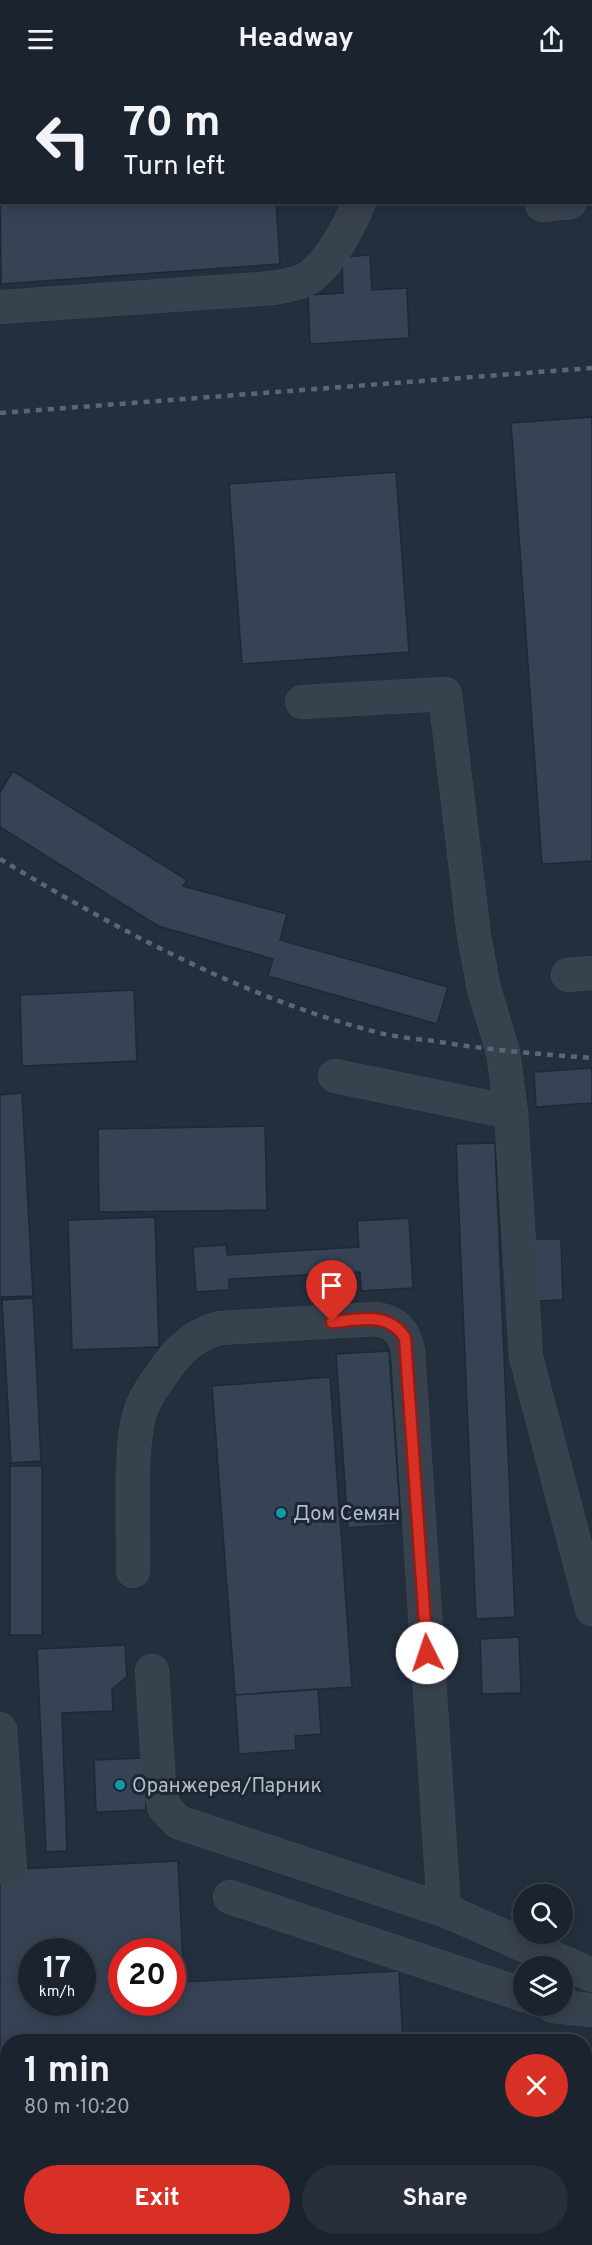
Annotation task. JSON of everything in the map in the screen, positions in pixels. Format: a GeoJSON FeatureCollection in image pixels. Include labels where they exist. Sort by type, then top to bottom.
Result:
{"type":"FeatureCollection","features":[{"type":"Feature","properties":{"kind":"lane"},"geometry":{"type":"LineString","coordinates":[[0,307],[273,288],[305,279],[327,258],[348,229],[358,204]]}},
{"type":"Feature","properties":{"kind":"lane"},"geometry":{"type":"LineString","coordinates":[[302,702],[445,694],[474,936],[484,989],[503,1052],[510,1112],[526,1357],[592,1609]]}},
{"type":"Feature","properties":{"kind":"lane"},"geometry":{"type":"LineString","coordinates":[[335,1076],[510,1112]]}},
{"type":"Feature","properties":{"kind":"lane"},"geometry":{"type":"LineString","coordinates":[[133,1571],[136,1437],[142,1408],[175,1355],[190,1341],[204,1332],[220,1328],[377,1319],[391,1322],[399,1328],[408,1350],[444,1910]]}},
{"type":"Feature","properties":{"kind":"lane"},"geometry":{"type":"LineString","coordinates":[[152,1671],[159,1784],[164,1807],[177,1822],[444,1910],[592,1975]]}},
{"type":"Feature","properties":{"kind":"lane"},"geometry":{"type":"LineString","coordinates":[[0,1729],[7,1860]]}},
{"type":"Feature","properties":{"kind":"lane"},"geometry":{"type":"LineString","coordinates":[[230,1897],[513,1991]]}},
{"type":"Feature","properties":{"kind":"lane"},"geometry":{"type":"LineString","coordinates":[[573,2008],[592,2010]]}},
{"type":"Feature","properties":{"kind":"building"},"geometry":{"type":"Polygon","coordinates":[[[0,204],[276,204],[280,264],[1,284],[0,204]]]}},
{"type":"Feature","properties":{"kind":"building"},"geometry":{"type":"Polygon","coordinates":[[[370,255],[372,290],[407,288],[409,338],[310,344],[308,295],[343,293],[342,257],[370,255]]]}},
{"type":"Feature","properties":{"kind":"building"},"geometry":{"type":"Polygon","coordinates":[[[592,417],[592,861],[542,864],[511,423],[592,417]]]}},
{"type":"Feature","properties":{"kind":"building"},"geometry":{"type":"Polygon","coordinates":[[[396,472],[409,652],[242,664],[229,484],[396,472]]]}},
{"type":"Feature","properties":{"kind":"building"},"geometry":{"type":"Polygon","coordinates":[[[13,771],[187,880],[183,886],[287,914],[280,940],[448,987],[437,1024],[268,976],[273,959],[158,926],[0,827],[0,792],[13,771]]]}},
{"type":"Feature","properties":{"kind":"building"},"geometry":{"type":"Polygon","coordinates":[[[134,990],[137,1061],[22,1066],[20,995],[134,990]]]}},
{"type":"Feature","properties":{"kind":"building"},"geometry":{"type":"Polygon","coordinates":[[[592,1068],[592,1103],[536,1107],[534,1072],[592,1068]]]}},
{"type":"Feature","properties":{"kind":"building"},"geometry":{"type":"Polygon","coordinates":[[[22,1093],[33,1296],[0,1297],[0,1095],[22,1093]]]}},
{"type":"Feature","properties":{"kind":"building"},"geometry":{"type":"Polygon","coordinates":[[[265,1126],[267,1210],[99,1212],[98,1129],[265,1126]]]}},
{"type":"Feature","properties":{"kind":"building"},"geometry":{"type":"Polygon","coordinates":[[[495,1143],[515,1617],[476,1619],[456,1144],[495,1143]]]}},
{"type":"Feature","properties":{"kind":"building"},"geometry":{"type":"Polygon","coordinates":[[[155,1217],[159,1347],[72,1350],[68,1220],[155,1217]]]}},
{"type":"Feature","properties":{"kind":"building"},"geometry":{"type":"Polygon","coordinates":[[[409,1218],[413,1288],[361,1291],[360,1272],[229,1279],[229,1290],[196,1292],[193,1247],[226,1245],[227,1255],[359,1247],[357,1221],[409,1218]]]}},
{"type":"Feature","properties":{"kind":"building"},"geometry":{"type":"Polygon","coordinates":[[[532,1239],[561,1239],[563,1300],[534,1301],[532,1239]]]}},
{"type":"Feature","properties":{"kind":"building"},"geometry":{"type":"Polygon","coordinates":[[[33,1298],[41,1461],[11,1463],[2,1300],[33,1298]]]}},
{"type":"Feature","properties":{"kind":"building"},"geometry":{"type":"Polygon","coordinates":[[[389,1351],[401,1524],[348,1528],[336,1354],[389,1351]]]}},
{"type":"Feature","properties":{"kind":"building","name":"Дом Семян"},"geometry":{"type":"Polygon","coordinates":[[[330,1377],[352,1687],[235,1695],[212,1386],[330,1377]]]}},
{"type":"Feature","properties":{"kind":"building"},"geometry":{"type":"Polygon","coordinates":[[[10,1466],[42,1466],[42,1635],[10,1635],[10,1466]]]}},
{"type":"Feature","properties":{"kind":"building"},"geometry":{"type":"Polygon","coordinates":[[[519,1637],[521,1693],[482,1694],[480,1639],[519,1637]]]}},
{"type":"Feature","properties":{"kind":"building"},"geometry":{"type":"Polygon","coordinates":[[[125,1645],[127,1677],[112,1689],[113,1711],[62,1713],[67,1851],[46,1852],[37,1649],[125,1645]]]}},
{"type":"Feature","properties":{"kind":"building"},"geometry":{"type":"Polygon","coordinates":[[[318,1689],[321,1734],[295,1736],[296,1750],[239,1754],[235,1695],[318,1689]]]}},
{"type":"Feature","properties":{"kind":"building","name":"Оранжерея/Парник"},"geometry":{"type":"Polygon","coordinates":[[[144,1758],[146,1810],[96,1812],[94,1760],[144,1758]]]}},
{"type":"Feature","properties":{"kind":"building"},"geometry":{"type":"Polygon","coordinates":[[[178,1861],[182,1938],[108,1938],[108,2016],[186,2016],[186,1982],[399,1971],[403,2034],[0,2034],[0,1870],[178,1861]]]}},
{"type":"Feature","properties":{"kind":"railway"},"geometry":{"type":"LineString","coordinates":[[0,413],[592,368]]}},
{"type":"Feature","properties":{"kind":"railway"},"geometry":{"type":"LineString","coordinates":[[0,859],[90,911],[184,960],[232,982],[330,1019],[400,1037],[493,1049],[592,1058]]}},
{"type":"Feature","properties":{"kind":"place","name":"Дом Семян"},"geometry":{"type":"Point","coordinates":[281,1513]}},
{"type":"Feature","properties":{"kind":"place","name":"Оранжерея/Парник"},"geometry":{"type":"Point","coordinates":[120,1785]}},
{"type":"Feature","properties":{"kind":"route"},"geometry":{"type":"LineString","coordinates":[[332,1322],[377,1319],[391,1322],[399,1328],[405,1338],[408,1350],[427,1653]]}}]}
